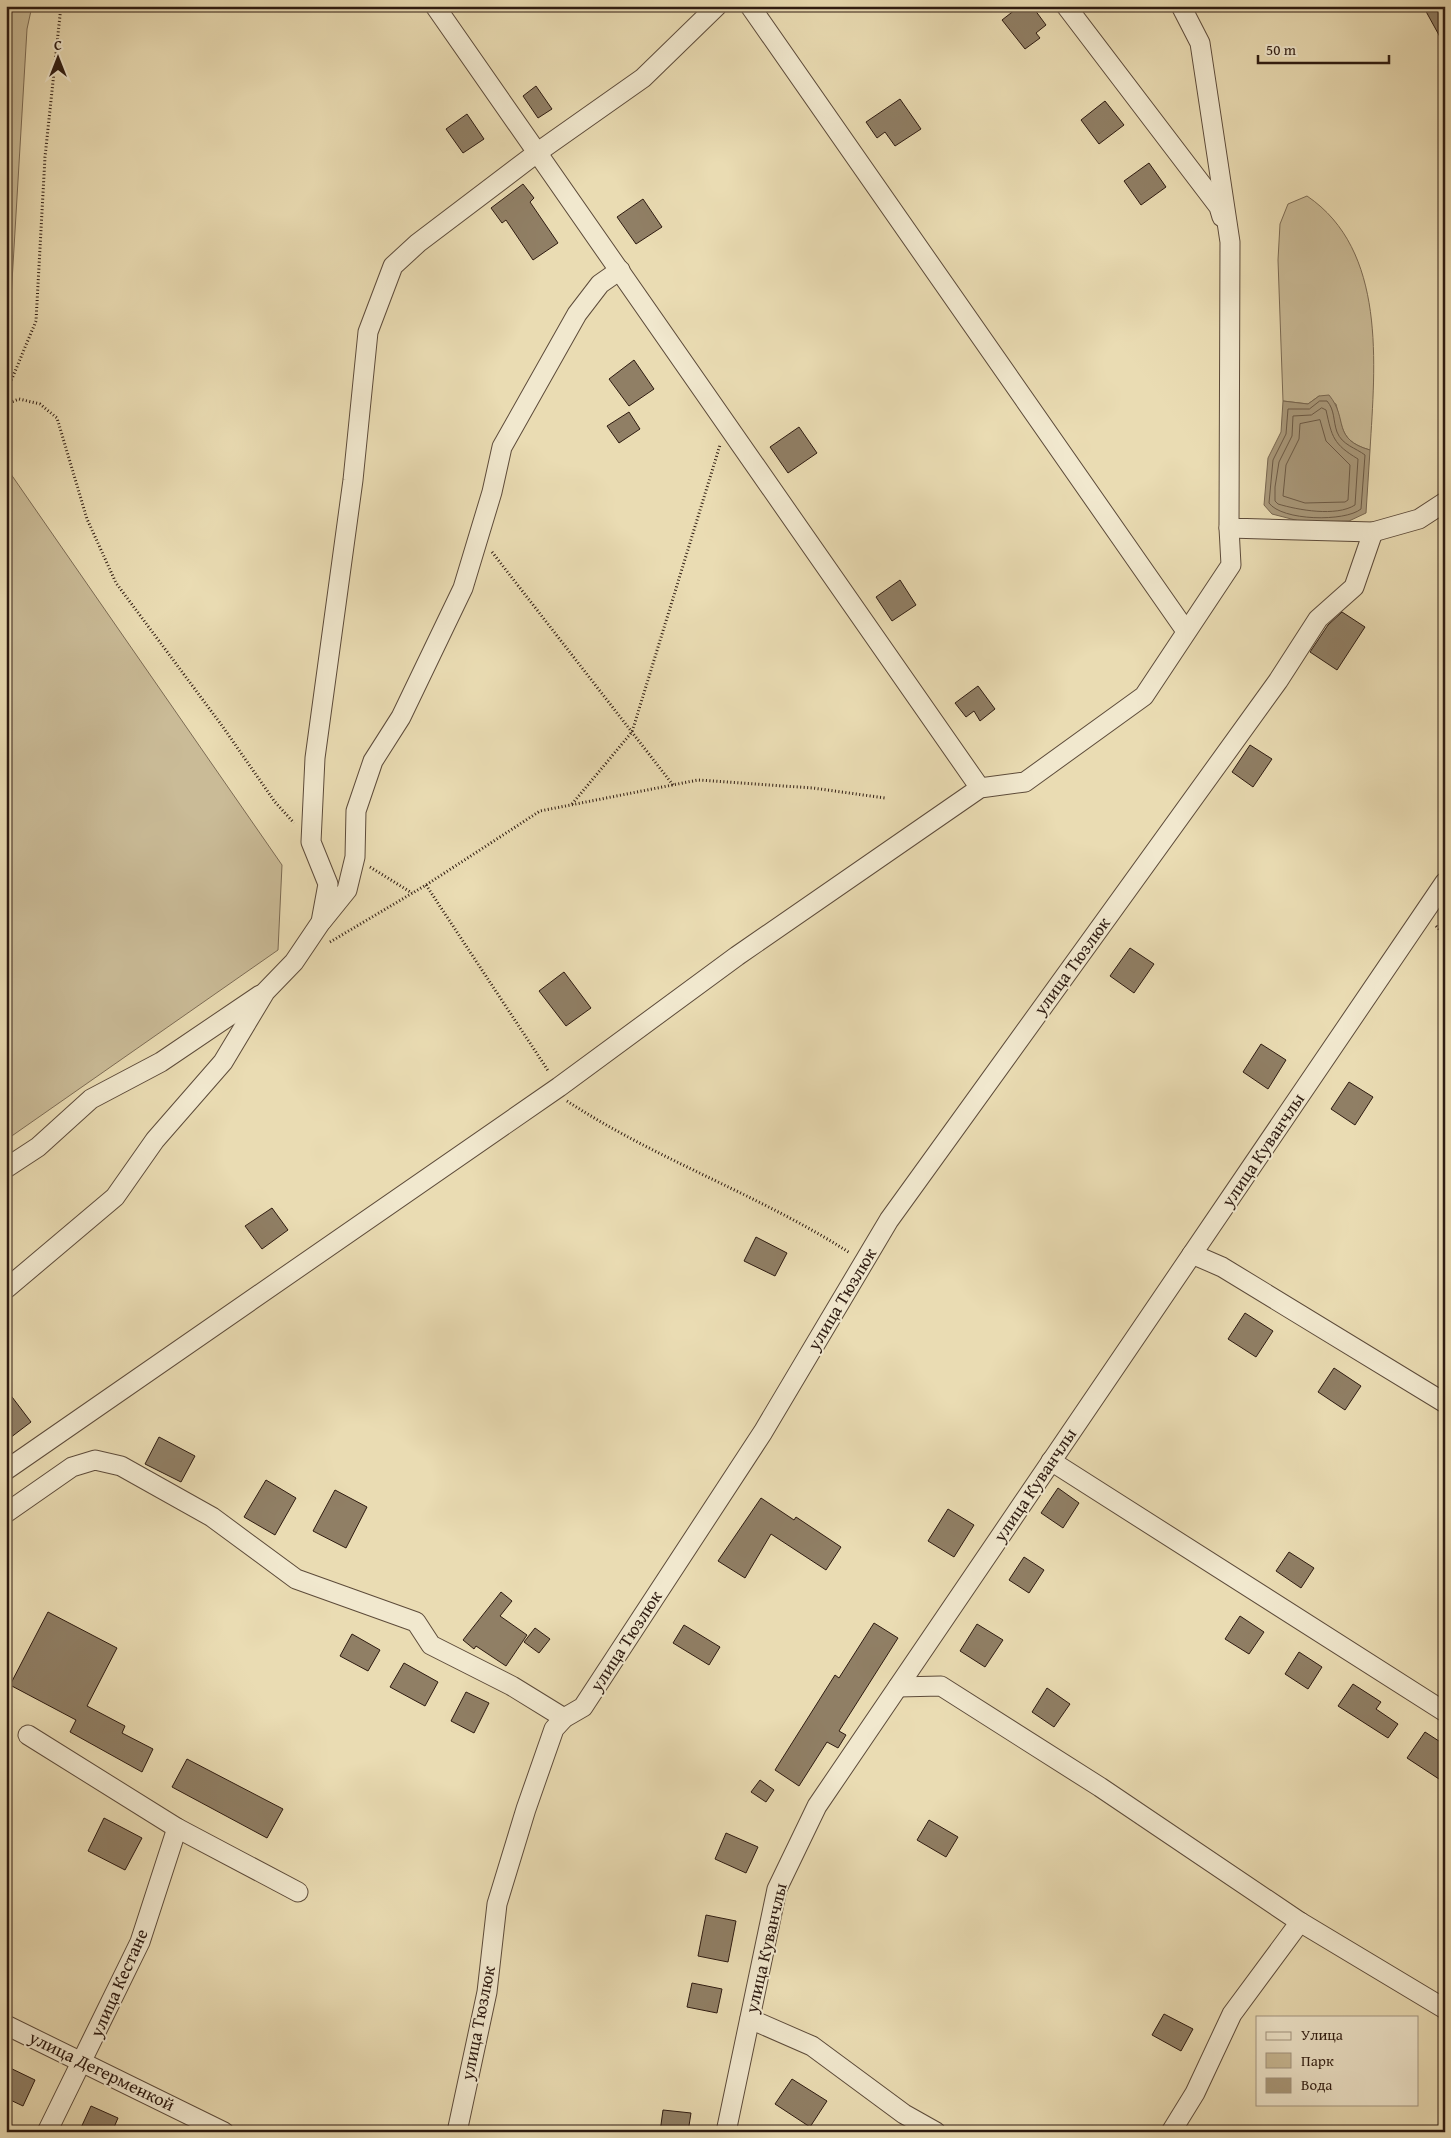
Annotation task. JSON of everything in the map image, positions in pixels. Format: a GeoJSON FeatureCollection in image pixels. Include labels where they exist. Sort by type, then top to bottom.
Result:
{"type":"FeatureCollection","features":[{"type":"Feature","properties":{"kind":"street"},"geometry":{"type":"LineString","coordinates":[[435,6],[980,788]]}},
{"type":"Feature","properties":{"kind":"street"},"geometry":{"type":"LineString","coordinates":[[321,922],[328,884],[311,842],[315,758],[353,480],[368,332],[392,266],[418,243],[538,152],[643,78],[716,6]]}},
{"type":"Feature","properties":{"kind":"street"},"geometry":{"type":"LineString","coordinates":[[750,6],[1186,632]]}},
{"type":"Feature","properties":{"kind":"street"},"geometry":{"type":"LineString","coordinates":[[1066,6],[1219,207],[1230,242]]}},
{"type":"Feature","properties":{"kind":"street"},"geometry":{"type":"LineString","coordinates":[[6,1470],[559,1087],[737,956],[980,788],[1025,782],[1144,696],[1230,565],[1230,242],[1200,43],[1181,6]]}},
{"type":"Feature","properties":{"kind":"street"},"geometry":{"type":"LineString","coordinates":[[6,1168],[38,1147],[91,1099],[161,1062],[265,992],[294,962],[321,922],[347,890],[356,857],[356,811],[373,761],[401,717],[463,588],[492,492],[502,447],[577,314],[600,284],[620,270]]}},
{"type":"Feature","properties":{"kind":"street"},"geometry":{"type":"LineString","coordinates":[[1229,528],[1373,532],[1419,519],[1445,502]]}},
{"type":"Feature","properties":{"kind":"street","name":"улица Тюзлюк"},"geometry":{"type":"LineString","coordinates":[[457,2132],[487,1992],[496,1904],[554,1729],[564,1718],[583,1707],[763,1432],[889,1220],[1278,681],[1318,619],[1354,587],[1373,532]]}},
{"type":"Feature","properties":{"kind":"street","name":"улица Куванчлы"},"geometry":{"type":"LineString","coordinates":[[726,2132],[777,1889],[817,1806],[1445,882]]}},
{"type":"Feature","properties":{"kind":"street"},"geometry":{"type":"LineString","coordinates":[[6,1289],[115,1197],[155,1140],[223,1062],[265,992]]}},
{"type":"Feature","properties":{"kind":"street"},"geometry":{"type":"LineString","coordinates":[[1192,1254],[1222,1267],[1445,1403]]}},
{"type":"Feature","properties":{"kind":"street"},"geometry":{"type":"LineString","coordinates":[[6,1513],[72,1467],[95,1460],[121,1466],[212,1517],[296,1579],[416,1622],[431,1645],[512,1686],[564,1718]]}},
{"type":"Feature","properties":{"kind":"street"},"geometry":{"type":"LineString","coordinates":[[1051,1461],[1445,1712]]}},
{"type":"Feature","properties":{"kind":"street"},"geometry":{"type":"LineString","coordinates":[[898,1687],[940,1686],[1100,1786],[1300,1922],[1445,2009]]}},
{"type":"Feature","properties":{"kind":"street"},"geometry":{"type":"LineString","coordinates":[[28,1735],[177,1828],[298,1892]]}},
{"type":"Feature","properties":{"kind":"street","name":"улица Кестане"},"geometry":{"type":"LineString","coordinates":[[47,2132],[140,1942],[177,1828]]}},
{"type":"Feature","properties":{"kind":"street"},"geometry":{"type":"LineString","coordinates":[[1171,2132],[1195,2093],[1232,2014],[1300,1922]]}},
{"type":"Feature","properties":{"kind":"street"},"geometry":{"type":"LineString","coordinates":[[750,2019],[812,2046],[904,2114],[936,2132]]}},
{"type":"Feature","properties":{"kind":"street","name":"улица Дегерменкой"},"geometry":{"type":"LineString","coordinates":[[6,2024],[224,2132]]}},
{"type":"Feature","properties":{"kind":"path"},"geometry":{"type":"LineString","coordinates":[[6,393],[36,321],[46,157],[61,6]]}},
{"type":"Feature","properties":{"kind":"path"},"geometry":{"type":"LineString","coordinates":[[6,404],[19,399],[40,404],[57,418],[87,519],[116,583],[223,727],[275,802],[311,842]]}},
{"type":"Feature","properties":{"kind":"path"},"geometry":{"type":"LineString","coordinates":[[572,805],[632,732],[727,423]]}},
{"type":"Feature","properties":{"kind":"path"},"geometry":{"type":"LineString","coordinates":[[479,535],[673,785]]}},
{"type":"Feature","properties":{"kind":"path"},"geometry":{"type":"LineString","coordinates":[[322,948],[426,885],[540,811],[698,780],[813,788],[885,798]]}},
{"type":"Feature","properties":{"kind":"path"},"geometry":{"type":"LineString","coordinates":[[426,885],[568,1101],[643,1145],[765,1206],[864,1263]]}},
{"type":"Feature","properties":{"kind":"green space"},"geometry":{"type":"Polygon","coordinates":[[[6,6],[32,6],[27,29],[6,383],[6,6]]]}},
{"type":"Feature","properties":{"kind":"green space"},"geometry":{"type":"Polygon","coordinates":[[[1307,196],[1333,219],[1351,247],[1363,278],[1370,311],[1373,347],[1374,382],[1370,450],[1361,447],[1349,439],[1342,427],[1336,404],[1319,396],[1308,404],[1283,401],[1278,260],[1280,224],[1288,204],[1307,196]]]}},
{"type":"Feature","properties":{"kind":"green space"},"geometry":{"type":"Polygon","coordinates":[[[6,467],[282,865],[278,950],[6,1140],[6,467]]]}},
{"type":"Feature","properties":{"kind":"water"},"geometry":{"type":"Polygon","coordinates":[[[1329,395],[1335,404],[1345,434],[1350,440],[1370,450],[1366,513],[1349,521],[1303,522],[1272,514],[1264,505],[1268,458],[1281,432],[1283,401],[1308,404],[1319,396],[1329,395]]]}},
{"type":"Feature","properties":{"kind":"building"},"geometry":{"type":"Polygon","coordinates":[[[1020,6],[1032,6],[1046,25],[1036,33],[1040,38],[1025,49],[1002,20],[1020,6]]]}},
{"type":"Feature","properties":{"kind":"building"},"geometry":{"type":"Polygon","coordinates":[[[1423,6],[1445,6],[1445,46],[1423,6]]]}},
{"type":"Feature","properties":{"kind":"building"},"geometry":{"type":"Polygon","coordinates":[[[536,86],[552,109],[538,118],[523,96],[536,86]]]}},
{"type":"Feature","properties":{"kind":"building"},"geometry":{"type":"Polygon","coordinates":[[[900,99],[921,129],[895,146],[885,132],[877,138],[866,122],[900,99]]]}},
{"type":"Feature","properties":{"kind":"building"},"geometry":{"type":"Polygon","coordinates":[[[1105,101],[1124,125],[1099,144],[1081,120],[1105,101]]]}},
{"type":"Feature","properties":{"kind":"building"},"geometry":{"type":"Polygon","coordinates":[[[467,114],[484,139],[463,153],[446,129],[467,114]]]}},
{"type":"Feature","properties":{"kind":"building"},"geometry":{"type":"Polygon","coordinates":[[[1149,163],[1166,187],[1141,205],[1124,181],[1149,163]]]}},
{"type":"Feature","properties":{"kind":"building"},"geometry":{"type":"Polygon","coordinates":[[[523,184],[534,198],[530,202],[558,243],[533,260],[506,220],[502,223],[491,208],[523,184]]]}},
{"type":"Feature","properties":{"kind":"building"},"geometry":{"type":"Polygon","coordinates":[[[643,199],[662,227],[636,244],[617,217],[643,199]]]}},
{"type":"Feature","properties":{"kind":"building"},"geometry":{"type":"Polygon","coordinates":[[[634,360],[654,389],[629,406],[609,379],[634,360]]]}},
{"type":"Feature","properties":{"kind":"building"},"geometry":{"type":"Polygon","coordinates":[[[629,412],[640,429],[619,443],[607,426],[629,412]]]}},
{"type":"Feature","properties":{"kind":"building"},"geometry":{"type":"Polygon","coordinates":[[[799,427],[817,453],[788,473],[770,447],[799,427]]]}},
{"type":"Feature","properties":{"kind":"building"},"geometry":{"type":"Polygon","coordinates":[[[900,580],[916,605],[892,621],[876,597],[900,580]]]}},
{"type":"Feature","properties":{"kind":"building"},"geometry":{"type":"Polygon","coordinates":[[[1342,612],[1365,627],[1337,670],[1310,652],[1328,625],[1342,612]]]}},
{"type":"Feature","properties":{"kind":"building"},"geometry":{"type":"Polygon","coordinates":[[[978,686],[995,709],[980,721],[974,711],[966,717],[955,703],[978,686]]]}},
{"type":"Feature","properties":{"kind":"building"},"geometry":{"type":"Polygon","coordinates":[[[1250,745],[1272,759],[1253,787],[1232,772],[1250,745]]]}},
{"type":"Feature","properties":{"kind":"building"},"geometry":{"type":"Polygon","coordinates":[[[1130,948],[1154,964],[1134,993],[1110,976],[1130,948]]]}},
{"type":"Feature","properties":{"kind":"building"},"geometry":{"type":"Polygon","coordinates":[[[564,972],[591,1008],[566,1026],[539,991],[564,972]]]}},
{"type":"Feature","properties":{"kind":"building"},"geometry":{"type":"Polygon","coordinates":[[[1261,1044],[1286,1060],[1268,1089],[1243,1072],[1261,1044]]]}},
{"type":"Feature","properties":{"kind":"building"},"geometry":{"type":"Polygon","coordinates":[[[1349,1082],[1373,1097],[1355,1125],[1331,1109],[1349,1082]]]}},
{"type":"Feature","properties":{"kind":"building"},"geometry":{"type":"Polygon","coordinates":[[[272,1208],[288,1230],[262,1249],[245,1226],[272,1208]]]}},
{"type":"Feature","properties":{"kind":"building"},"geometry":{"type":"Polygon","coordinates":[[[756,1237],[787,1253],[775,1276],[744,1261],[756,1237]]]}},
{"type":"Feature","properties":{"kind":"building"},"geometry":{"type":"Polygon","coordinates":[[[1245,1313],[1273,1331],[1256,1357],[1228,1339],[1245,1313]]]}},
{"type":"Feature","properties":{"kind":"building"},"geometry":{"type":"Polygon","coordinates":[[[1334,1368],[1361,1386],[1345,1410],[1318,1392],[1334,1368]]]}},
{"type":"Feature","properties":{"kind":"building"},"geometry":{"type":"Polygon","coordinates":[[[6,1389],[31,1422],[6,1441],[6,1389]]]}},
{"type":"Feature","properties":{"kind":"building"},"geometry":{"type":"Polygon","coordinates":[[[159,1437],[195,1456],[181,1482],[145,1464],[159,1437]]]}},
{"type":"Feature","properties":{"kind":"building"},"geometry":{"type":"Polygon","coordinates":[[[266,1480],[296,1498],[275,1535],[244,1517],[266,1480]]]}},
{"type":"Feature","properties":{"kind":"building"},"geometry":{"type":"Polygon","coordinates":[[[1058,1488],[1079,1503],[1063,1528],[1041,1513],[1058,1488]]]}},
{"type":"Feature","properties":{"kind":"building"},"geometry":{"type":"Polygon","coordinates":[[[335,1490],[367,1507],[346,1548],[313,1531],[335,1490]]]}},
{"type":"Feature","properties":{"kind":"building"},"geometry":{"type":"Polygon","coordinates":[[[761,1498],[794,1520],[796,1517],[841,1547],[826,1570],[771,1534],[745,1578],[718,1561],[761,1498]]]}},
{"type":"Feature","properties":{"kind":"building"},"geometry":{"type":"Polygon","coordinates":[[[948,1509],[974,1525],[954,1557],[928,1541],[948,1509]]]}},
{"type":"Feature","properties":{"kind":"building"},"geometry":{"type":"Polygon","coordinates":[[[1289,1552],[1314,1568],[1301,1588],[1276,1571],[1289,1552]]]}},
{"type":"Feature","properties":{"kind":"building"},"geometry":{"type":"Polygon","coordinates":[[[1024,1557],[1044,1570],[1029,1593],[1009,1580],[1024,1557]]]}},
{"type":"Feature","properties":{"kind":"building"},"geometry":{"type":"Polygon","coordinates":[[[501,1592],[512,1601],[500,1616],[527,1635],[506,1666],[476,1646],[474,1649],[463,1640],[501,1592]]]}},
{"type":"Feature","properties":{"kind":"building"},"geometry":{"type":"Polygon","coordinates":[[[48,1612],[117,1648],[87,1706],[125,1726],[122,1733],[153,1749],[142,1772],[70,1732],[76,1720],[10,1685],[48,1612]]]}},
{"type":"Feature","properties":{"kind":"building"},"geometry":{"type":"Polygon","coordinates":[[[1240,1616],[1264,1632],[1249,1654],[1225,1639],[1240,1616]]]}},
{"type":"Feature","properties":{"kind":"building"},"geometry":{"type":"Polygon","coordinates":[[[874,1623],[898,1638],[839,1731],[846,1735],[838,1748],[827,1742],[799,1786],[775,1770],[835,1675],[839,1678],[874,1623]]]}},
{"type":"Feature","properties":{"kind":"building"},"geometry":{"type":"Polygon","coordinates":[[[977,1624],[1003,1640],[985,1667],[960,1651],[977,1624]]]}},
{"type":"Feature","properties":{"kind":"building"},"geometry":{"type":"Polygon","coordinates":[[[684,1625],[720,1647],[709,1665],[673,1643],[684,1625]]]}},
{"type":"Feature","properties":{"kind":"building"},"geometry":{"type":"Polygon","coordinates":[[[535,1628],[550,1639],[539,1653],[524,1642],[535,1628]]]}},
{"type":"Feature","properties":{"kind":"building"},"geometry":{"type":"Polygon","coordinates":[[[352,1634],[380,1650],[368,1671],[340,1656],[352,1634]]]}},
{"type":"Feature","properties":{"kind":"building"},"geometry":{"type":"Polygon","coordinates":[[[1299,1652],[1322,1667],[1308,1689],[1285,1674],[1299,1652]]]}},
{"type":"Feature","properties":{"kind":"building"},"geometry":{"type":"Polygon","coordinates":[[[404,1663],[438,1682],[425,1706],[390,1687],[404,1663]]]}},
{"type":"Feature","properties":{"kind":"building"},"geometry":{"type":"Polygon","coordinates":[[[1353,1684],[1381,1702],[1376,1709],[1398,1724],[1388,1738],[1338,1706],[1353,1684]]]}},
{"type":"Feature","properties":{"kind":"building"},"geometry":{"type":"Polygon","coordinates":[[[1047,1688],[1070,1704],[1054,1727],[1032,1712],[1047,1688]]]}},
{"type":"Feature","properties":{"kind":"building"},"geometry":{"type":"Polygon","coordinates":[[[466,1692],[489,1703],[474,1733],[451,1721],[466,1692]]]}},
{"type":"Feature","properties":{"kind":"building"},"geometry":{"type":"Polygon","coordinates":[[[1425,1732],[1445,1745],[1445,1770],[1439,1779],[1407,1758],[1425,1732]]]}},
{"type":"Feature","properties":{"kind":"building"},"geometry":{"type":"Polygon","coordinates":[[[187,1759],[283,1809],[267,1838],[172,1787],[187,1759]]]}},
{"type":"Feature","properties":{"kind":"building"},"geometry":{"type":"Polygon","coordinates":[[[760,1780],[774,1790],[766,1802],[751,1792],[760,1780]]]}},
{"type":"Feature","properties":{"kind":"building"},"geometry":{"type":"Polygon","coordinates":[[[104,1818],[142,1838],[125,1870],[88,1851],[104,1818]]]}},
{"type":"Feature","properties":{"kind":"building"},"geometry":{"type":"Polygon","coordinates":[[[929,1820],[958,1837],[946,1857],[917,1840],[929,1820]]]}},
{"type":"Feature","properties":{"kind":"building"},"geometry":{"type":"Polygon","coordinates":[[[726,1833],[758,1847],[746,1873],[715,1859],[726,1833]]]}},
{"type":"Feature","properties":{"kind":"building"},"geometry":{"type":"Polygon","coordinates":[[[706,1915],[736,1921],[728,1962],[698,1956],[706,1915]]]}},
{"type":"Feature","properties":{"kind":"building"},"geometry":{"type":"Polygon","coordinates":[[[692,1983],[722,1989],[717,2013],[687,2007],[692,1983]]]}},
{"type":"Feature","properties":{"kind":"building"},"geometry":{"type":"Polygon","coordinates":[[[1164,2014],[1193,2029],[1181,2051],[1152,2035],[1164,2014]]]}},
{"type":"Feature","properties":{"kind":"building"},"geometry":{"type":"Polygon","coordinates":[[[6,2066],[35,2080],[23,2106],[6,2098],[6,2066]]]}},
{"type":"Feature","properties":{"kind":"building"},"geometry":{"type":"Polygon","coordinates":[[[792,2079],[827,2101],[810,2127],[775,2104],[792,2079]]]}},
{"type":"Feature","properties":{"kind":"building"},"geometry":{"type":"Polygon","coordinates":[[[91,2106],[118,2118],[112,2132],[79,2132],[91,2106]]]}},
{"type":"Feature","properties":{"kind":"building"},"geometry":{"type":"Polygon","coordinates":[[[663,2110],[691,2113],[688,2132],[660,2132],[663,2110]]]}}]}
